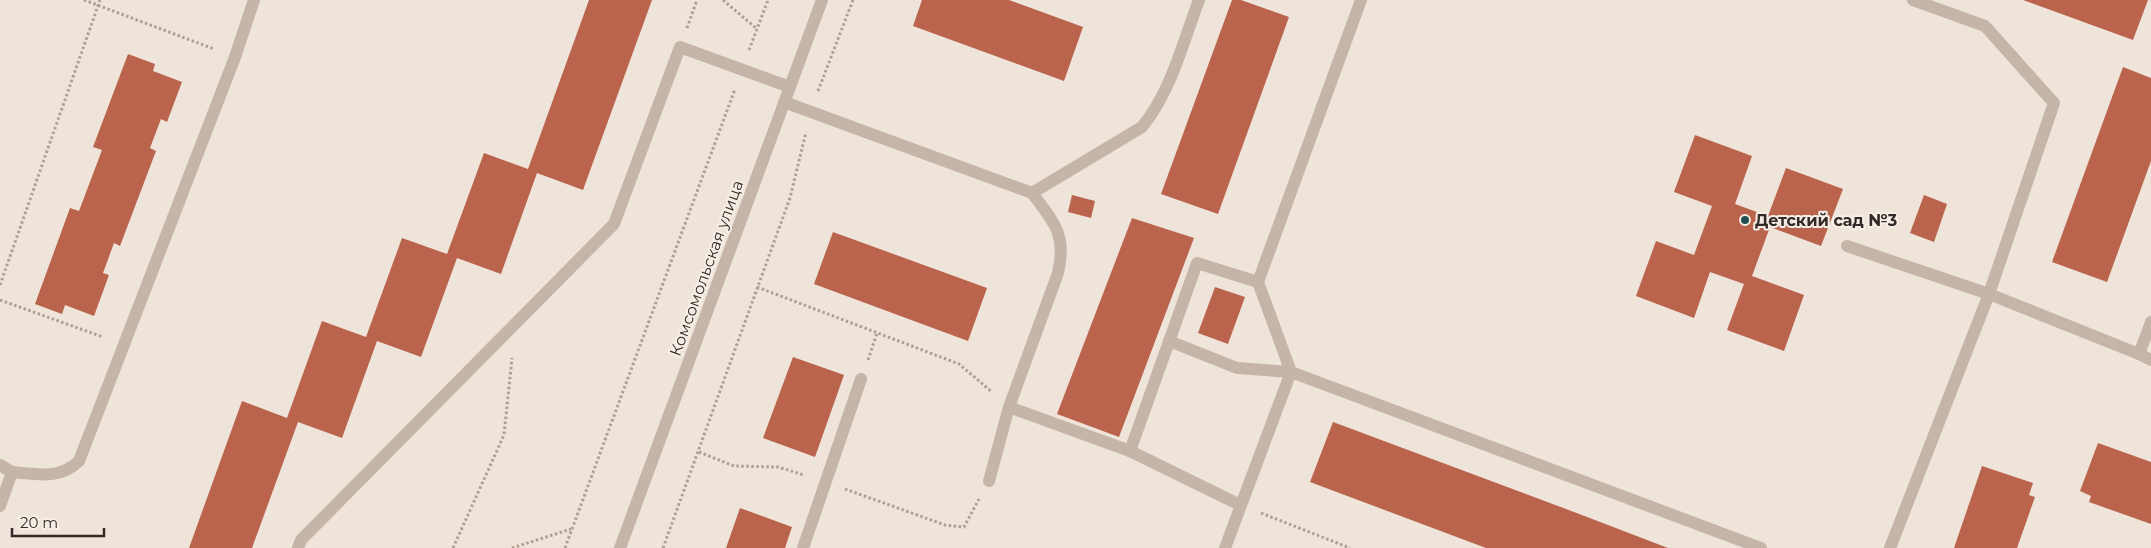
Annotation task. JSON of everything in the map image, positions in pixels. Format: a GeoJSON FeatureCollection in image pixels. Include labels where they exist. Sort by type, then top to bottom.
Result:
{"type":"FeatureCollection","features":[{"type":"Feature","properties":{"kind":"street"},"geometry":{"type":"LineString","coordinates":[[0,465],[12,472],[50,475],[62,474],[79,461],[235,57],[254,0]]}},
{"type":"Feature","properties":{"kind":"street","name":"Комсомольская улица"},"geometry":{"type":"LineString","coordinates":[[620,548],[822,0]]}},
{"type":"Feature","properties":{"kind":"street"},"geometry":{"type":"LineString","coordinates":[[1032,193],[1142,127],[1155,112],[1199,0]]}},
{"type":"Feature","properties":{"kind":"street"},"geometry":{"type":"LineString","coordinates":[[1225,548],[1290,372],[1258,282],[1361,0]]}},
{"type":"Feature","properties":{"kind":"street"},"geometry":{"type":"LineString","coordinates":[[1890,548],[1990,294],[2054,103],[1985,26],[1913,0]]}},
{"type":"Feature","properties":{"kind":"street"},"geometry":{"type":"LineString","coordinates":[[298,548],[302,540],[614,224],[680,47],[790,87]]}},
{"type":"Feature","properties":{"kind":"street"},"geometry":{"type":"LineString","coordinates":[[784,102],[1032,193],[1055,223],[1061,239],[1062,254],[1058,273],[1009,407],[989,481]]}},
{"type":"Feature","properties":{"kind":"street"},"geometry":{"type":"LineString","coordinates":[[1847,246],[1990,294],[2151,360]]}},
{"type":"Feature","properties":{"kind":"street"},"geometry":{"type":"LineString","coordinates":[[1130,451],[1197,263],[1258,282]]}},
{"type":"Feature","properties":{"kind":"street"},"geometry":{"type":"LineString","coordinates":[[2138,354],[2151,322]]}},
{"type":"Feature","properties":{"kind":"street"},"geometry":{"type":"LineString","coordinates":[[1170,341],[1237,368],[1290,372],[1761,548]]}},
{"type":"Feature","properties":{"kind":"street"},"geometry":{"type":"LineString","coordinates":[[803,548],[861,380]]}},
{"type":"Feature","properties":{"kind":"street"},"geometry":{"type":"LineString","coordinates":[[1009,407],[1130,451],[1240,505]]}},
{"type":"Feature","properties":{"kind":"street"},"geometry":{"type":"LineString","coordinates":[[0,506],[12,472]]}},
{"type":"Feature","properties":{"kind":"path"},"geometry":{"type":"LineString","coordinates":[[84,0],[235,57]]}},
{"type":"Feature","properties":{"kind":"path"},"geometry":{"type":"LineString","coordinates":[[0,285],[100,0]]}},
{"type":"Feature","properties":{"kind":"path"},"geometry":{"type":"LineString","coordinates":[[680,47],[698,0]]}},
{"type":"Feature","properties":{"kind":"path"},"geometry":{"type":"LineString","coordinates":[[723,0],[757,29]]}},
{"type":"Feature","properties":{"kind":"path"},"geometry":{"type":"LineString","coordinates":[[565,548],[768,0]]}},
{"type":"Feature","properties":{"kind":"path"},"geometry":{"type":"LineString","coordinates":[[663,548],[790,198],[810,112],[853,0]]}},
{"type":"Feature","properties":{"kind":"path"},"geometry":{"type":"LineString","coordinates":[[757,287],[959,364],[1009,407]]}},
{"type":"Feature","properties":{"kind":"path"},"geometry":{"type":"LineString","coordinates":[[0,300],[123,344]]}},
{"type":"Feature","properties":{"kind":"path"},"geometry":{"type":"LineString","coordinates":[[453,548],[504,434],[516,323]]}},
{"type":"Feature","properties":{"kind":"path"},"geometry":{"type":"LineString","coordinates":[[861,380],[877,333]]}},
{"type":"Feature","properties":{"kind":"path"},"geometry":{"type":"LineString","coordinates":[[698,452],[734,466],[778,467],[826,482],[945,525],[964,527],[989,481]]}},
{"type":"Feature","properties":{"kind":"path"},"geometry":{"type":"LineString","coordinates":[[1240,505],[1350,548]]}},
{"type":"Feature","properties":{"kind":"path"},"geometry":{"type":"LineString","coordinates":[[512,548],[572,529]]}},
{"type":"Feature","properties":{"kind":"building"},"geometry":{"type":"Polygon","coordinates":[[[589,0],[652,0],[583,190],[537,173],[501,274],[457,258],[421,357],[377,341],[342,438],[298,422],[252,548],[189,548],[242,401],[287,418],[322,321],[366,337],[402,238],[447,254],[484,153],[528,169],[589,0]]]}},
{"type":"Feature","properties":{"kind":"building"},"geometry":{"type":"Polygon","coordinates":[[[922,0],[1009,0],[1083,27],[1064,81],[913,26],[922,0]]]}},
{"type":"Feature","properties":{"kind":"building"},"geometry":{"type":"Polygon","coordinates":[[[1232,0],[1241,0],[1289,17],[1218,214],[1161,194],[1232,0]]]}},
{"type":"Feature","properties":{"kind":"building"},"geometry":{"type":"Polygon","coordinates":[[[2023,0],[2148,0],[2133,40],[2023,0]]]}},
{"type":"Feature","properties":{"kind":"building"},"geometry":{"type":"Polygon","coordinates":[[[128,54],[155,64],[153,71],[182,82],[167,122],[161,119],[150,148],[156,151],[120,246],[114,243],[103,273],[109,275],[94,316],[65,305],[62,314],[35,304],[70,208],[79,211],[102,150],[93,147],[128,54]]]}},
{"type":"Feature","properties":{"kind":"building"},"geometry":{"type":"Polygon","coordinates":[[[2123,67],[2151,78],[2151,161],[2107,282],[2052,262],[2123,67]]]}},
{"type":"Feature","properties":{"kind":"building"},"geometry":{"type":"Polygon","coordinates":[[[1695,135],[1752,156],[1735,204],[1768,216],[1786,168],[1843,189],[1821,246],[1770,227],[1752,276],[1804,295],[1784,351],[1727,330],[1744,284],[1710,272],[1694,318],[1636,296],[1656,241],[1694,255],[1712,206],[1674,192],[1695,135]]]}},
{"type":"Feature","properties":{"kind":"building"},"geometry":{"type":"Polygon","coordinates":[[[1072,195],[1095,201],[1091,218],[1068,212],[1072,195]]]}},
{"type":"Feature","properties":{"kind":"building"},"geometry":{"type":"Polygon","coordinates":[[[1924,195],[1947,204],[1934,242],[1910,233],[1924,195]]]}},
{"type":"Feature","properties":{"kind":"building"},"geometry":{"type":"Polygon","coordinates":[[[1132,218],[1194,238],[1119,437],[1057,414],[1132,218]]]}},
{"type":"Feature","properties":{"kind":"building"},"geometry":{"type":"Polygon","coordinates":[[[833,232],[987,288],[968,341],[814,284],[833,232]]]}},
{"type":"Feature","properties":{"kind":"building"},"geometry":{"type":"Polygon","coordinates":[[[1215,287],[1245,297],[1228,344],[1198,333],[1215,287]]]}},
{"type":"Feature","properties":{"kind":"building"},"geometry":{"type":"Polygon","coordinates":[[[793,357],[844,375],[815,457],[763,438],[793,357]]]}},
{"type":"Feature","properties":{"kind":"building"},"geometry":{"type":"Polygon","coordinates":[[[1333,422],[1668,548],[1486,548],[1310,482],[1333,422]]]}},
{"type":"Feature","properties":{"kind":"building"},"geometry":{"type":"Polygon","coordinates":[[[2098,443],[2151,462],[2151,524],[2089,502],[2091,496],[2080,491],[2098,443]]]}},
{"type":"Feature","properties":{"kind":"building"},"geometry":{"type":"Polygon","coordinates":[[[1982,466],[2033,483],[2029,495],[2035,497],[2017,548],[1954,548],[1982,466]]]}},
{"type":"Feature","properties":{"kind":"building"},"geometry":{"type":"Polygon","coordinates":[[[740,508],[792,527],[785,548],[726,548],[740,508]]]}},
{"type":"Feature","properties":{"kind":"place","name":"Детский сад №3"},"geometry":{"type":"Point","coordinates":[1745,220]}}]}
